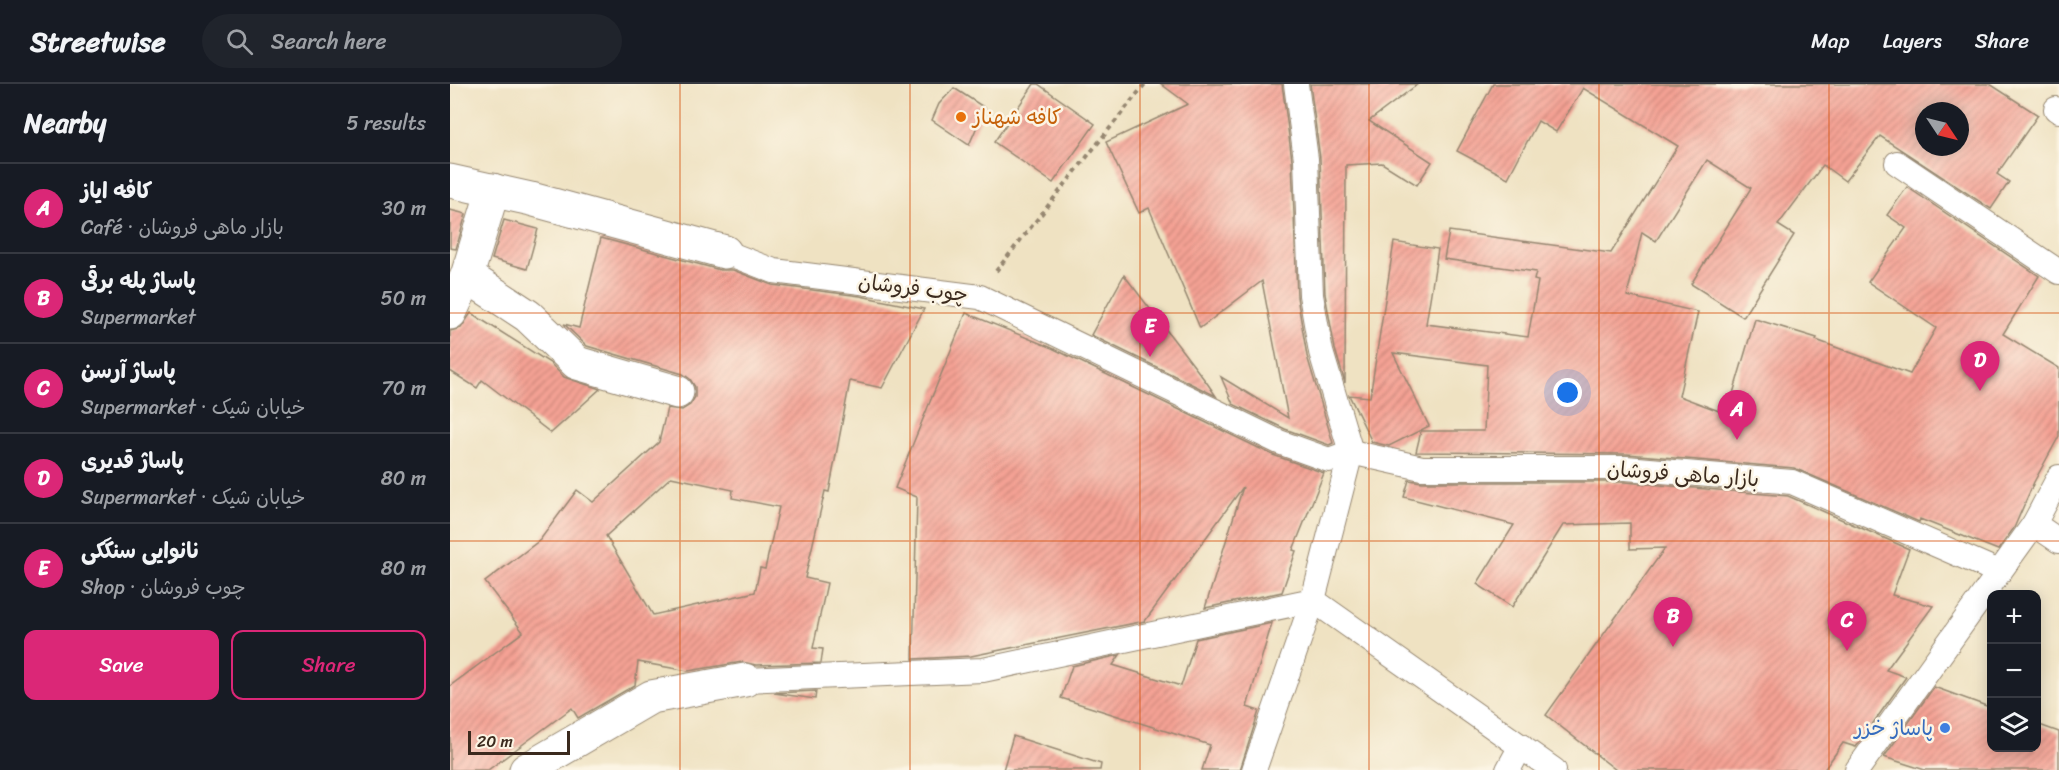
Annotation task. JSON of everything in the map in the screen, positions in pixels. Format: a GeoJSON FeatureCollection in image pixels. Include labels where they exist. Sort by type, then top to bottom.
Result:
{"type":"FeatureCollection","features":[{"type":"Feature","properties":{"kind":"street"},"geometry":{"type":"LineString","coordinates":[[1254,770],[1313,600],[1351,452],[1321,352],[1311,295],[1306,159],[1296,84]]}},
{"type":"Feature","properties":{"kind":"street"},"geometry":{"type":"LineString","coordinates":[[1897,163],[2059,272]]}},
{"type":"Feature","properties":{"kind":"street","name":"چوب فروشان"},"geometry":{"type":"LineString","coordinates":[[450,181],[493,190],[725,252],[774,272],[980,297],[1279,442],[1329,460],[1351,452]]}},
{"type":"Feature","properties":{"kind":"street"},"geometry":{"type":"LineString","coordinates":[[450,313],[467,276],[493,190]]}},
{"type":"Feature","properties":{"kind":"street"},"geometry":{"type":"LineString","coordinates":[[467,276],[528,316],[577,363],[677,392]]}},
{"type":"Feature","properties":{"kind":"street","name":"بازار ماهی فروشان"},"geometry":{"type":"LineString","coordinates":[[1351,452],[1422,468],[1626,468],[1792,482],[1999,572]]}},
{"type":"Feature","properties":{"kind":"street"},"geometry":{"type":"LineString","coordinates":[[1857,770],[2034,524],[2059,477]]}},
{"type":"Feature","properties":{"kind":"street"},"geometry":{"type":"LineString","coordinates":[[2034,524],[2059,541]]}},
{"type":"Feature","properties":{"kind":"street"},"geometry":{"type":"LineString","coordinates":[[526,770],[651,697],[745,680],[983,670],[1313,600],[1554,770]]}},
{"type":"Feature","properties":{"kind":"street"},"geometry":{"type":"LineString","coordinates":[[1508,770],[1521,747]]}},
{"type":"Feature","properties":{"kind":"path"},"geometry":{"type":"LineString","coordinates":[[980,297],[1008,254],[1145,84]]}},
{"type":"Feature","properties":{"kind":"building"},"geometry":{"type":"Polygon","coordinates":[[[1034,84],[1038,84],[1095,124],[1053,183],[994,142],[1034,84]]]}},
{"type":"Feature","properties":{"kind":"building"},"geometry":{"type":"Polygon","coordinates":[[[1161,84],[1282,84],[1292,160],[1297,297],[1307,356],[1333,443],[1329,445],[1285,429],[1233,404],[1221,377],[1288,418],[1262,281],[1200,328],[1149,208],[1139,213],[1106,142],[1188,104],[1161,84]]]}},
{"type":"Feature","properties":{"kind":"building"},"geometry":{"type":"Polygon","coordinates":[[[1310,84],[1418,84],[1369,121],[1432,162],[1417,185],[1382,163],[1346,165],[1345,383],[1335,349],[1325,294],[1320,158],[1310,84]]]}},
{"type":"Feature","properties":{"kind":"building"},"geometry":{"type":"Polygon","coordinates":[[[1493,84],[1990,84],[2038,115],[1997,174],[2009,182],[1991,209],[1880,136],[1845,181],[1823,165],[1778,225],[1794,235],[1743,317],[1691,284],[1751,188],[1707,160],[1656,241],[1642,232],[1627,296],[1698,312],[1679,396],[1727,414],[1755,319],[1817,338],[1816,340],[1910,374],[1936,328],[1868,282],[1906,228],[1887,215],[1907,187],[2039,276],[2003,334],[2059,368],[2059,436],[2034,482],[2014,528],[1998,550],[1920,519],[1919,522],[1794,468],[1627,454],[1416,452],[1421,431],[1484,431],[1487,365],[1393,353],[1429,426],[1389,446],[1372,442],[1349,395],[1370,397],[1394,242],[1438,249],[1426,324],[1528,337],[1538,281],[1534,280],[1536,272],[1444,259],[1449,231],[1611,253],[1678,146],[1583,88],[1556,132],[1538,121],[1508,178],[1457,151],[1493,84]]]}},
{"type":"Feature","properties":{"kind":"building","name":"کافه شهناز"},"geometry":{"type":"Polygon","coordinates":[[[954,88],[985,108],[969,145],[932,120],[939,104],[954,88]]]}},
{"type":"Feature","properties":{"kind":"building"},"geometry":{"type":"Polygon","coordinates":[[[450,210],[466,214],[456,249],[450,248],[450,210]]]}},
{"type":"Feature","properties":{"kind":"building"},"geometry":{"type":"Polygon","coordinates":[[[504,220],[538,229],[527,269],[492,259],[504,220]]]}},
{"type":"Feature","properties":{"kind":"building"},"geometry":{"type":"Polygon","coordinates":[[[601,238],[720,270],[733,270],[772,285],[860,296],[924,309],[882,388],[850,381],[829,492],[825,491],[805,578],[827,583],[813,648],[823,649],[821,663],[756,665],[742,662],[688,671],[638,662],[635,685],[578,718],[572,708],[488,770],[450,770],[450,686],[523,632],[485,582],[540,540],[577,490],[593,502],[659,442],[667,408],[682,410],[690,405],[695,397],[695,387],[683,374],[587,346],[564,324],[579,328],[601,238]],[[671,477],[606,536],[653,615],[755,592],[760,568],[765,569],[779,507],[732,498],[733,490],[671,477]]]}},
{"type":"Feature","properties":{"kind":"building"},"geometry":{"type":"Polygon","coordinates":[[[1124,275],[1207,383],[1216,396],[1091,335],[1124,275]]]}},
{"type":"Feature","properties":{"kind":"building"},"geometry":{"type":"Polygon","coordinates":[[[471,313],[550,363],[564,377],[600,389],[551,433],[482,380],[477,388],[450,371],[450,331],[461,328],[471,313]]]}},
{"type":"Feature","properties":{"kind":"building"},"geometry":{"type":"Polygon","coordinates":[[[966,313],[1052,348],[1273,455],[1324,473],[1293,550],[1296,551],[1282,592],[1205,608],[1243,487],[1145,621],[971,656],[913,659],[917,497],[895,488],[966,313]]]}},
{"type":"Feature","properties":{"kind":"building"},"geometry":{"type":"Polygon","coordinates":[[[1409,480],[1422,482],[1625,482],[1788,496],[1909,549],[1892,595],[1933,606],[1886,670],[1906,677],[1856,747],[1843,743],[1824,770],[1616,770],[1546,715],[1665,548],[1630,549],[1630,523],[1563,525],[1512,607],[1477,584],[1514,525],[1404,497],[1409,480]]]}},
{"type":"Feature","properties":{"kind":"building"},"geometry":{"type":"Polygon","coordinates":[[[1272,623],[1247,707],[1259,711],[1240,770],[1202,770],[1210,745],[1061,698],[1072,666],[1120,655],[1113,665],[1181,686],[1196,639],[1272,623]]]}},
{"type":"Feature","properties":{"kind":"building","name":"پاساژ خزر"},"geometry":{"type":"Polygon","coordinates":[[[1934,687],[1987,706],[1987,752],[2041,752],[2041,725],[2059,732],[2059,770],[1925,770],[1884,757],[1934,687]]]}},
{"type":"Feature","properties":{"kind":"building"},"geometry":{"type":"Polygon","coordinates":[[[816,691],[815,699],[774,693],[816,691]]]}},
{"type":"Feature","properties":{"kind":"building"},"geometry":{"type":"Polygon","coordinates":[[[1013,736],[1101,764],[1100,770],[1003,770],[1013,736]]]}},
{"type":"Feature","properties":{"kind":"place","name":"کافه شهناز"},"geometry":{"type":"Point","coordinates":[961,117]}},
{"type":"Feature","properties":{"kind":"place","name":"نانوایی سنگکی"},"geometry":{"type":"Point","coordinates":[1150,357]}},
{"type":"Feature","properties":{"kind":"place","name":"پاساژ قدیری"},"geometry":{"type":"Point","coordinates":[1980,391]}},
{"type":"Feature","properties":{"kind":"place","name":"کافه ایاز"},"geometry":{"type":"Point","coordinates":[1737,440]}},
{"type":"Feature","properties":{"kind":"place","name":"پاساژ پله برقی"},"geometry":{"type":"Point","coordinates":[1673,647]}},
{"type":"Feature","properties":{"kind":"place","name":"پاساژ آرسن"},"geometry":{"type":"Point","coordinates":[1847,651]}},
{"type":"Feature","properties":{"kind":"place","name":"پاساژ خزر"},"geometry":{"type":"Point","coordinates":[1945,728]}}]}
